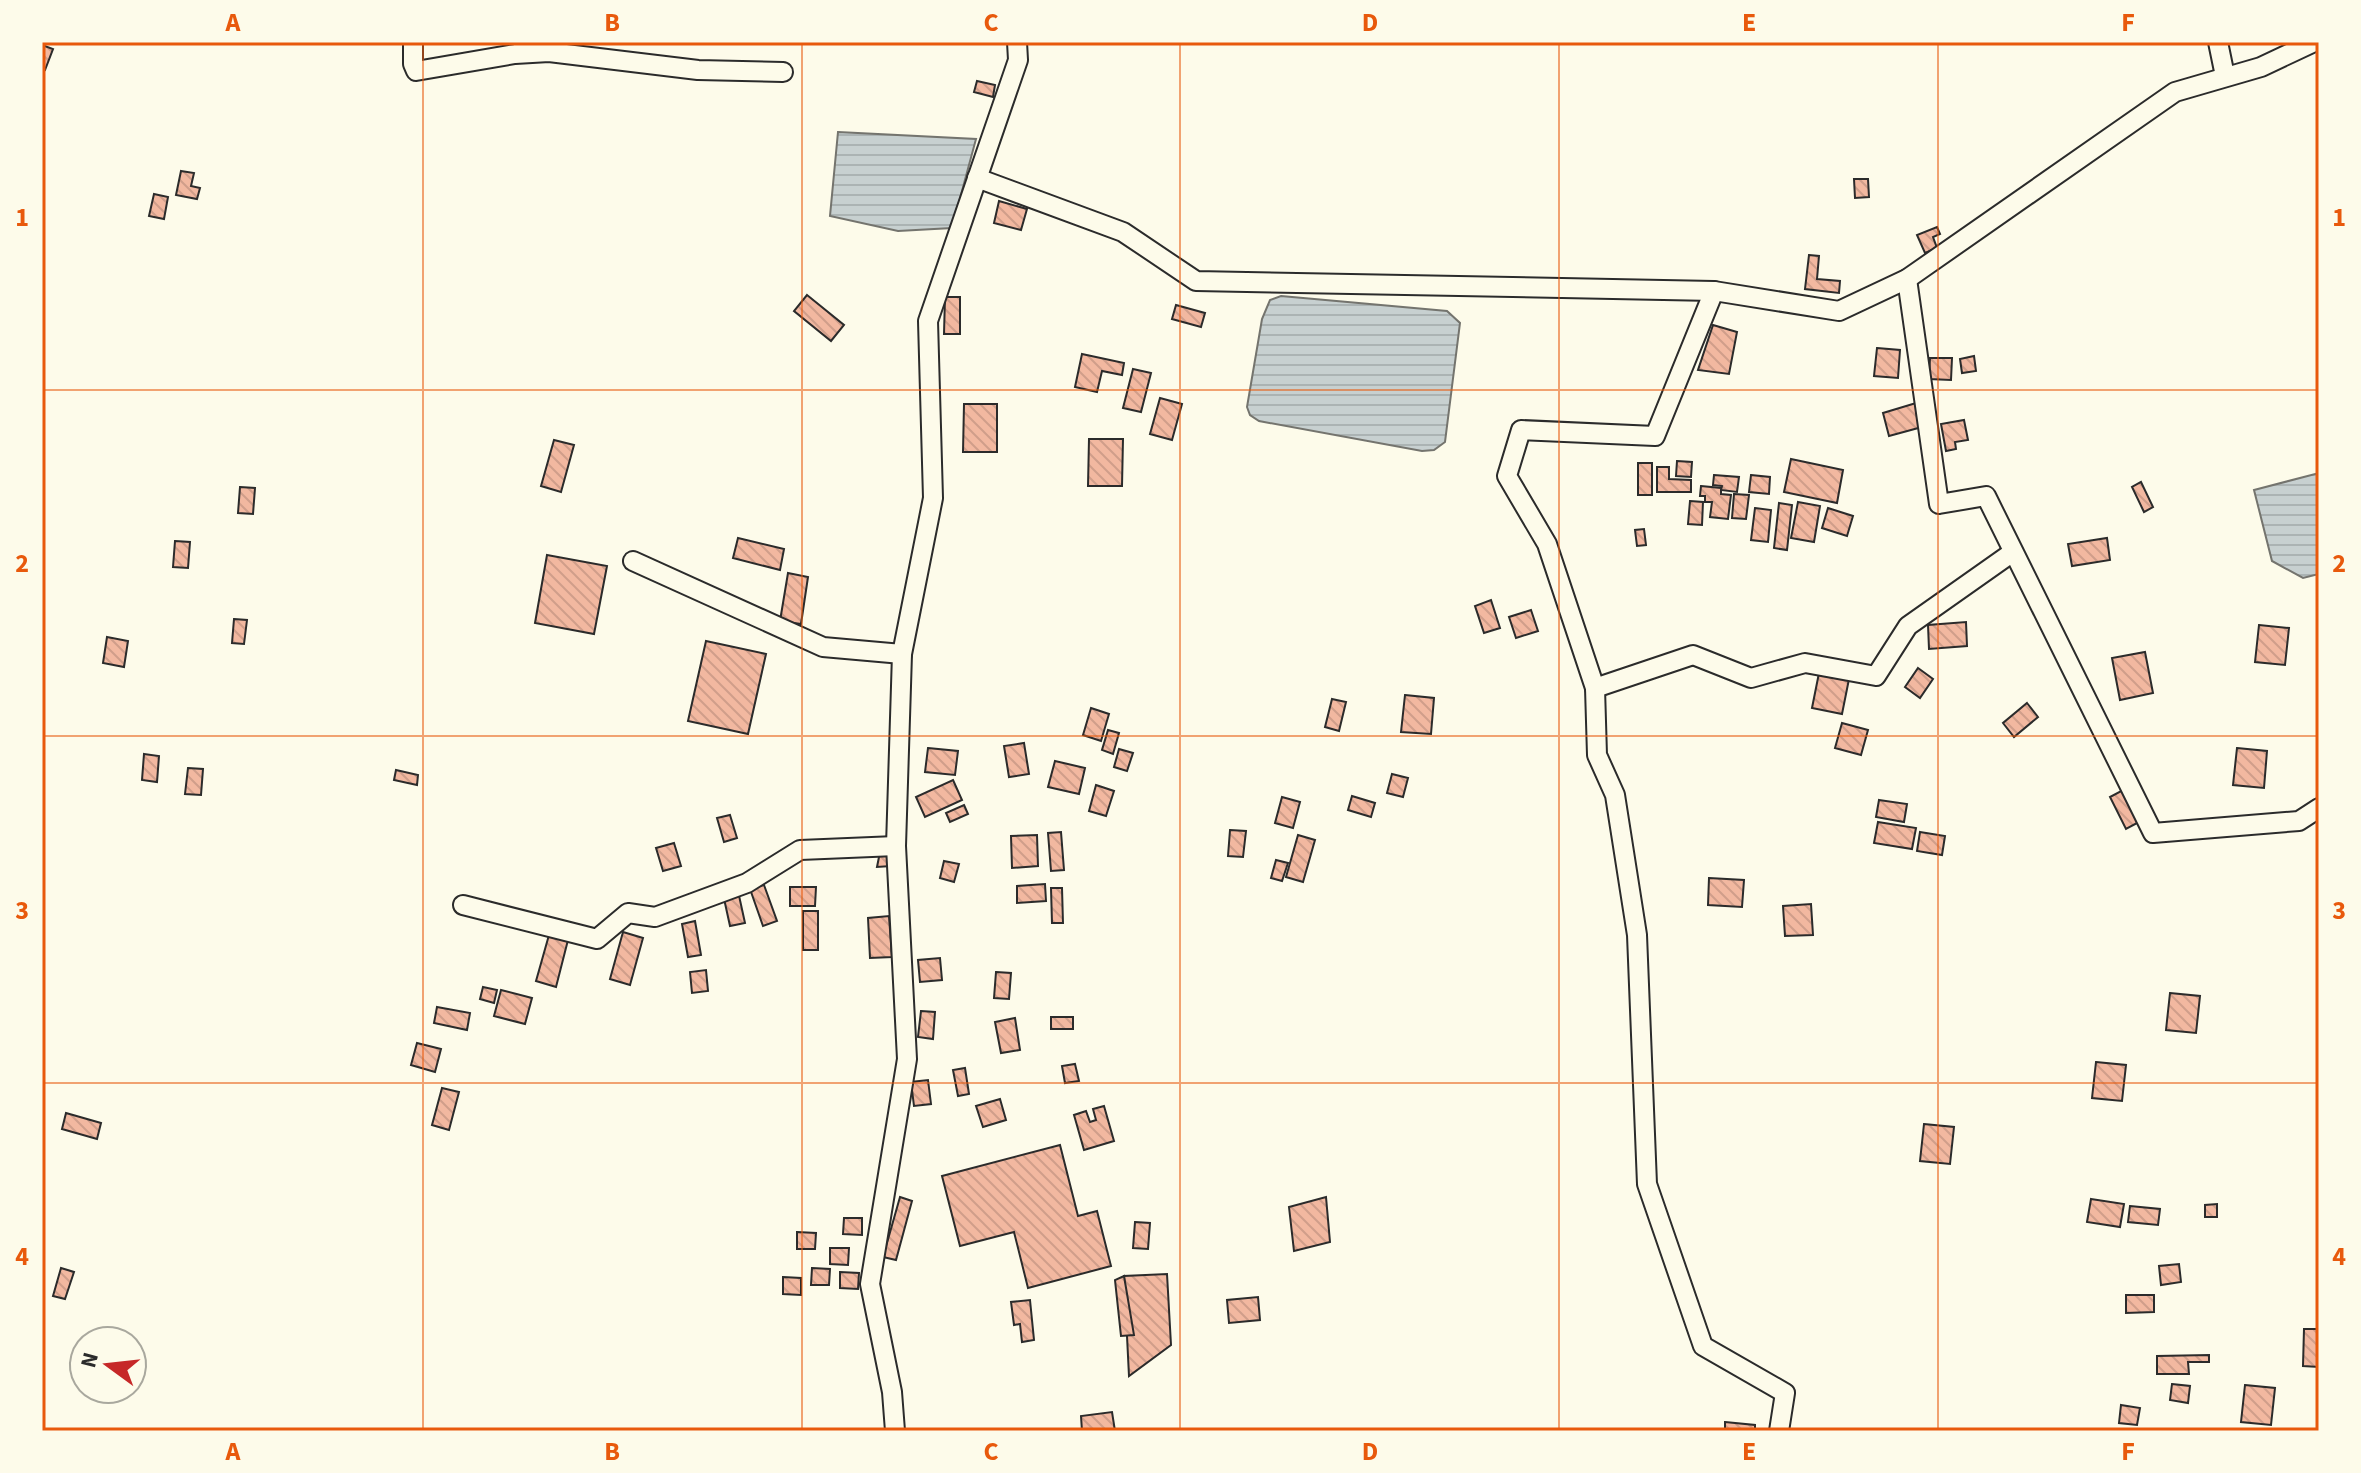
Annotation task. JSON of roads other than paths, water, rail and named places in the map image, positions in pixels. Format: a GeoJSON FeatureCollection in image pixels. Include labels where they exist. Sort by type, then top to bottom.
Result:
{"type":"FeatureCollection","features":[{"type":"Feature","properties":{"kind":"street"},"geometry":{"type":"LineString","coordinates":[[413,42],[416,71],[515,54],[549,52],[698,70],[783,72]]}},
{"type":"Feature","properties":{"kind":"street"},"geometry":{"type":"LineString","coordinates":[[895,1431],[892,1392],[870,1284],[907,1059],[896,846],[902,654],[933,498],[928,321],[1018,60],[1017,42]]}},
{"type":"Feature","properties":{"kind":"street"},"geometry":{"type":"LineString","coordinates":[[2218,42],[2225,76]]}},
{"type":"Feature","properties":{"kind":"street"},"geometry":{"type":"LineString","coordinates":[[977,178],[1123,232],[1196,281],[1714,291],[1839,311],[1907,279],[2175,92],[2261,67],[2314,42]]}},
{"type":"Feature","properties":{"kind":"street"},"geometry":{"type":"LineString","coordinates":[[1907,279],[1939,504],[1986,496],[2153,833],[2299,821],[2319,808]]}},
{"type":"Feature","properties":{"kind":"street"},"geometry":{"type":"LineString","coordinates":[[1714,291],[1655,436],[1521,430],[1507,476],[1547,544],[1595,688],[1597,755],[1615,795],[1637,935],[1647,1184],[1703,1346],[1785,1393],[1779,1431]]}},
{"type":"Feature","properties":{"kind":"street"},"geometry":{"type":"LineString","coordinates":[[1595,688],[1693,655],[1751,678],[1805,663],[1876,676],[1908,626],[2013,552]]}},
{"type":"Feature","properties":{"kind":"street"},"geometry":{"type":"LineString","coordinates":[[633,561],[823,647],[902,654]]}},
{"type":"Feature","properties":{"kind":"street"},"geometry":{"type":"LineString","coordinates":[[463,905],[597,939],[628,913],[655,917],[747,883],[800,850],[896,846]]}}]}
